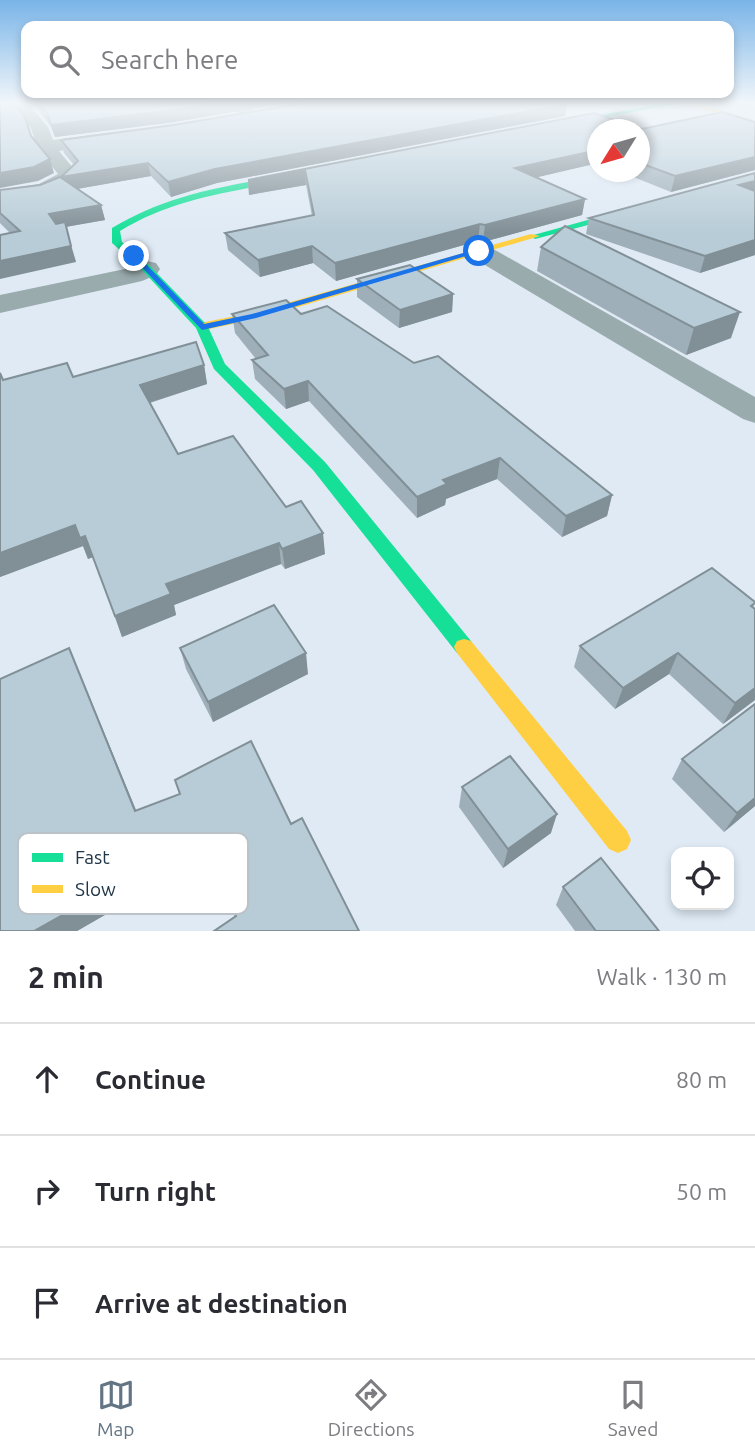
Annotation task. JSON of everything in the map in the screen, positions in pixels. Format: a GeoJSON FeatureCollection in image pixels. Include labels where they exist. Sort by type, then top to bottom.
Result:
{"type":"FeatureCollection","features":[{"type":"Feature","properties":{"kind":"street"},"geometry":{"type":"LineString","coordinates":[[46,147],[57,145]]}},
{"type":"Feature","properties":{"kind":"street"},"geometry":{"type":"LineString","coordinates":[[0,197],[43,189],[65,181],[69,175],[46,147]]}},
{"type":"Feature","properties":{"kind":"street"},"geometry":{"type":"LineString","coordinates":[[314,173],[217,192],[124,220],[115,230],[117,243],[147,269],[202,327],[219,366],[319,466],[618,840]]}},
{"type":"Feature","properties":{"kind":"street"},"geometry":{"type":"LineString","coordinates":[[202,327],[253,316],[479,251],[650,206]]}},
{"type":"Feature","properties":{"kind":"street"},"geometry":{"type":"LineString","coordinates":[[479,251],[755,412]]}},
{"type":"Feature","properties":{"kind":"street"},"geometry":{"type":"LineString","coordinates":[[0,304],[133,275],[147,269]]}},
{"type":"Feature","properties":{"kind":"street"},"geometry":{"type":"LineString","coordinates":[[720,391],[755,377]]}},
{"type":"Feature","properties":{"kind":"building"},"geometry":{"type":"Polygon","coordinates":[[[0,145],[39,145],[50,159],[34,167],[0,173],[0,145]]]}},
{"type":"Feature","properties":{"kind":"building"},"geometry":{"type":"Polygon","coordinates":[[[65,145],[343,145],[215,169],[168,182],[148,163],[61,177],[78,161],[65,145]]]}},
{"type":"Feature","properties":{"kind":"building"},"geometry":{"type":"Polygon","coordinates":[[[426,145],[587,145],[587,152],[515,168],[585,199],[335,263],[312,246],[258,260],[225,233],[314,215],[305,170],[248,180],[426,145]]]}},
{"type":"Feature","properties":{"kind":"building"},"geometry":{"type":"Polygon","coordinates":[[[650,145],[755,145],[755,157],[675,176],[650,167],[650,145]]]}},
{"type":"Feature","properties":{"kind":"building"},"geometry":{"type":"Polygon","coordinates":[[[755,173],[755,181],[739,185],[755,191],[755,240],[705,256],[589,218],[755,173]]]}},
{"type":"Feature","properties":{"kind":"building"},"geometry":{"type":"Polygon","coordinates":[[[60,177],[101,205],[49,214],[56,224],[65,222],[71,246],[0,261],[0,235],[20,231],[0,213],[0,190],[40,185],[60,177]]]}},
{"type":"Feature","properties":{"kind":"building"},"geometry":{"type":"Polygon","coordinates":[[[565,226],[740,312],[694,328],[541,247],[565,226]]]}},
{"type":"Feature","properties":{"kind":"building"},"geometry":{"type":"Polygon","coordinates":[[[410,265],[453,294],[400,310],[357,279],[410,265]]]}},
{"type":"Feature","properties":{"kind":"building"},"geometry":{"type":"Polygon","coordinates":[[[286,300],[301,314],[327,306],[414,363],[438,356],[612,495],[566,516],[500,458],[443,480],[447,484],[417,497],[308,381],[284,389],[252,360],[268,355],[232,314],[286,300]]]}},
{"type":"Feature","properties":{"kind":"building"},"geometry":{"type":"Polygon","coordinates":[[[196,342],[204,365],[140,385],[178,454],[233,436],[286,507],[301,501],[323,533],[282,549],[279,543],[166,584],[171,594],[115,616],[85,536],[80,538],[75,525],[0,553],[0,373],[3,380],[67,363],[73,377],[196,342]]]}},
{"type":"Feature","properties":{"kind":"building"},"geometry":{"type":"Polygon","coordinates":[[[712,568],[755,602],[751,606],[755,609],[755,688],[735,703],[678,653],[623,688],[580,646],[712,568]]]}},
{"type":"Feature","properties":{"kind":"building"},"geometry":{"type":"Polygon","coordinates":[[[274,605],[306,653],[208,702],[180,648],[274,605]]]}},
{"type":"Feature","properties":{"kind":"building"},"geometry":{"type":"Polygon","coordinates":[[[69,648],[135,811],[180,794],[175,780],[251,741],[291,824],[302,818],[359,931],[214,931],[235,914],[248,914],[248,833],[18,833],[18,914],[64,914],[34,931],[0,931],[0,679],[69,648]]]}},
{"type":"Feature","properties":{"kind":"building"},"geometry":{"type":"Polygon","coordinates":[[[755,704],[755,798],[737,813],[682,759],[755,704]]]}},
{"type":"Feature","properties":{"kind":"building"},"geometry":{"type":"Polygon","coordinates":[[[510,756],[557,814],[508,849],[462,787],[510,756]]]}},
{"type":"Feature","properties":{"kind":"building"},"geometry":{"type":"Polygon","coordinates":[[[601,858],[659,931],[596,931],[563,887],[601,858]]]}},
{"type":"Feature","properties":{"kind":"traffic: fast"},"geometry":{"type":"LineString","coordinates":[[202,327],[147,269],[117,243],[115,230],[135,218],[180,200],[228,188],[300,176]]}},
{"type":"Feature","properties":{"kind":"traffic: fast"},"geometry":{"type":"LineString","coordinates":[[535,236],[638,209]]}},
{"type":"Feature","properties":{"kind":"traffic: fast"},"geometry":{"type":"LineString","coordinates":[[209,325],[202,327],[219,366],[319,466],[464,647]]}},
{"type":"Feature","properties":{"kind":"traffic: slow"},"geometry":{"type":"LineString","coordinates":[[209,325],[253,316],[535,236]]}},
{"type":"Feature","properties":{"kind":"traffic: slow"},"geometry":{"type":"LineString","coordinates":[[464,647],[618,840]]}},
{"type":"Feature","properties":{"kind":"route"},"geometry":{"type":"LineString","coordinates":[[134,256],[202,327],[353,289],[479,251]]}}]}
